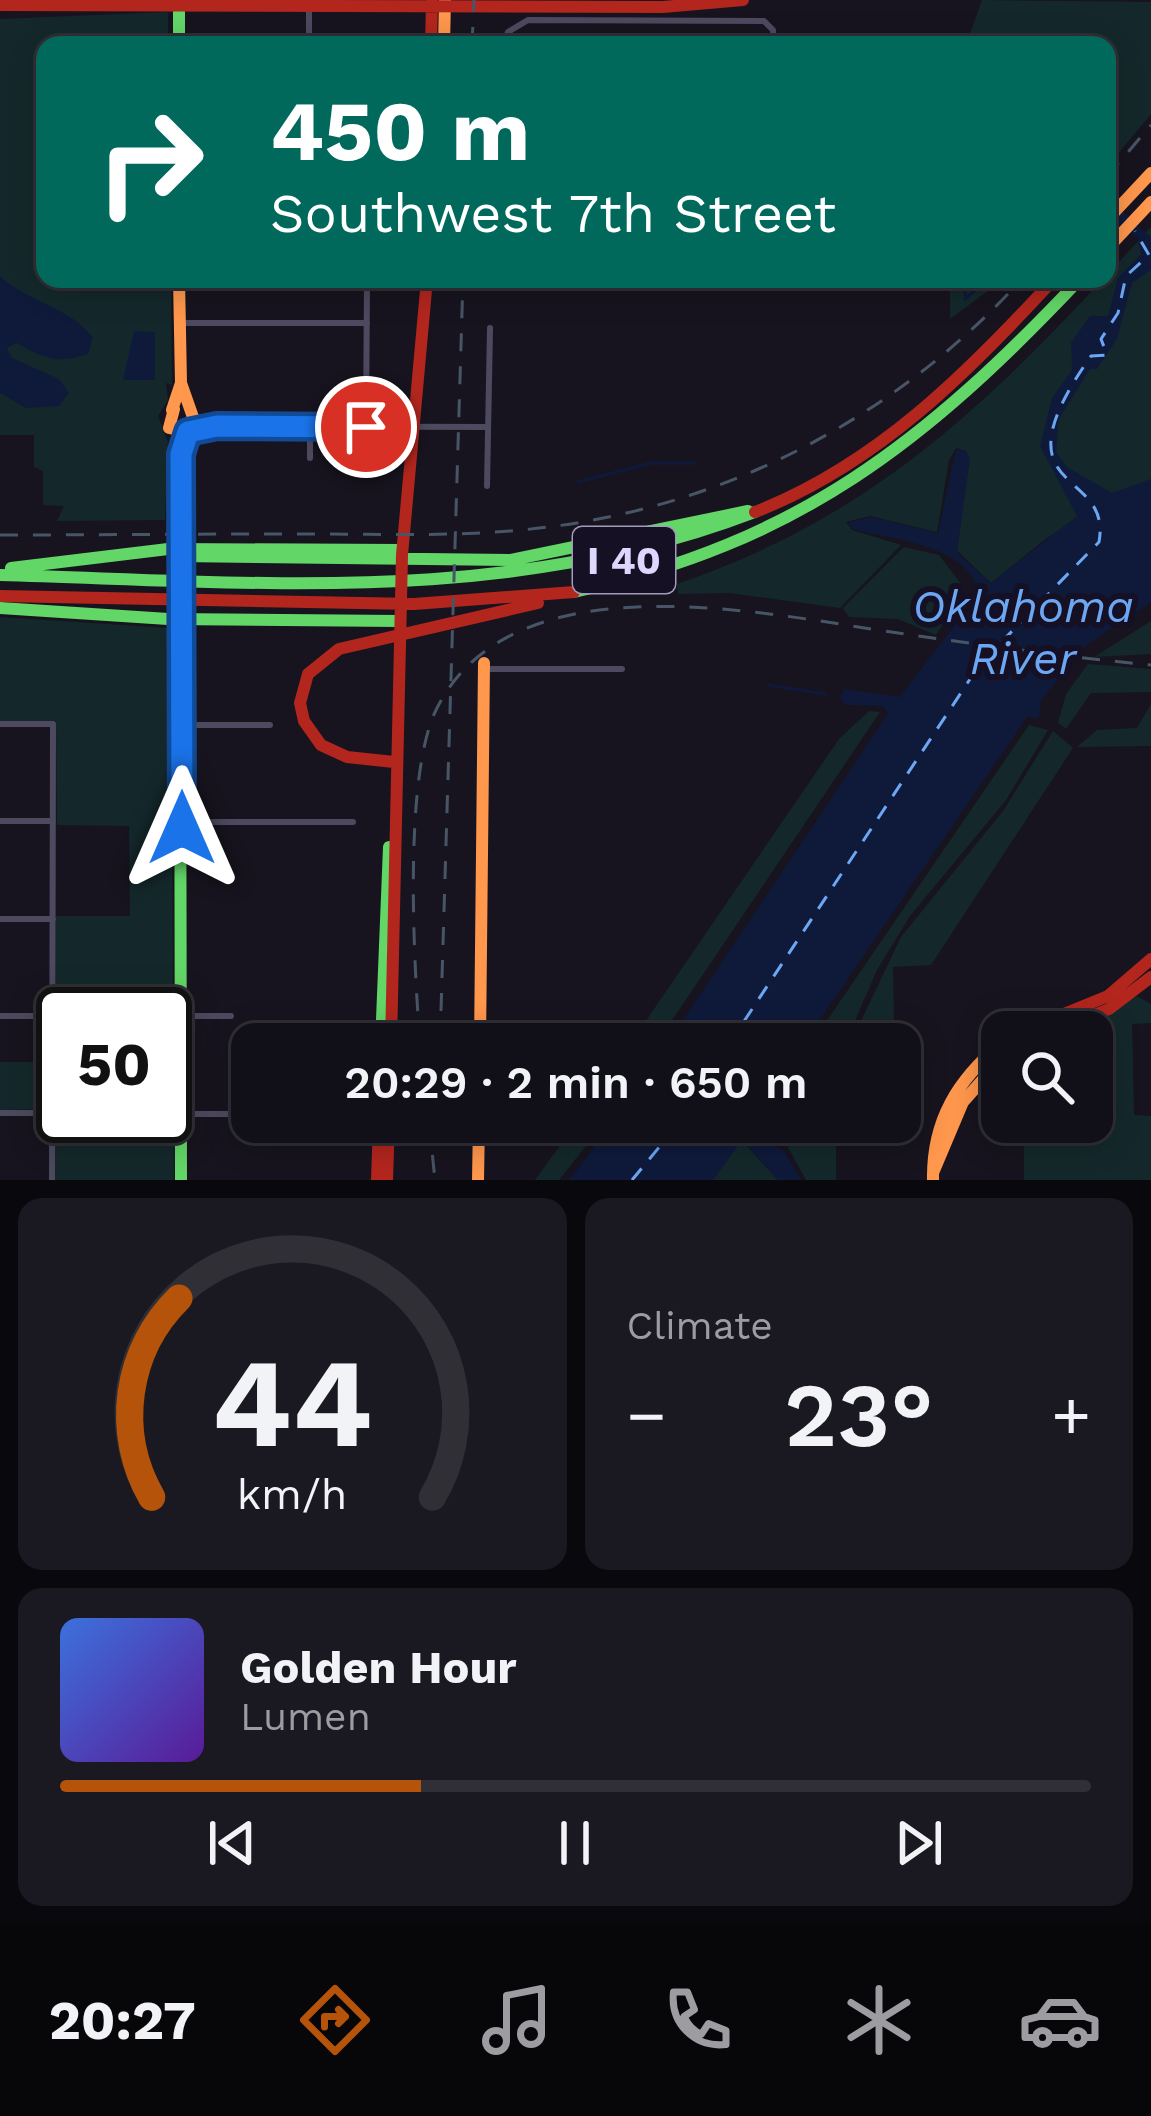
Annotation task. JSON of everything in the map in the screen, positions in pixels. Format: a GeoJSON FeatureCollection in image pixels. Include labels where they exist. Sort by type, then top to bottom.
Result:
{"type":"FeatureCollection","features":[{"type":"Feature","properties":{"kind":"main road"},"geometry":{"type":"LineString","coordinates":[[0,4],[243,1],[309,7],[439,3],[561,9],[743,0]]}},
{"type":"Feature","properties":{"kind":"main road"},"geometry":{"type":"LineString","coordinates":[[179,2],[179,36]]}},
{"type":"Feature","properties":{"kind":"main road"},"geometry":{"type":"LineString","coordinates":[[433,36],[439,3]]}},
{"type":"Feature","properties":{"kind":"main road"},"geometry":{"type":"LineString","coordinates":[[439,3],[443,36]]}},
{"type":"Feature","properties":{"kind":"main road"},"geometry":{"type":"LineString","coordinates":[[1116,210],[1151,168]]}},
{"type":"Feature","properties":{"kind":"main road"},"geometry":{"type":"LineString","coordinates":[[1116,240],[1149,204]]}},
{"type":"Feature","properties":{"kind":"main road"},"geometry":{"type":"LineString","coordinates":[[179,288],[181,383],[190,422],[181,454],[180,514],[182,987]]}},
{"type":"Feature","properties":{"kind":"main road"},"geometry":{"type":"LineString","coordinates":[[391,1023],[402,553],[426,288]]}},
{"type":"Feature","properties":{"kind":"main road","name":"I 40"},"geometry":{"type":"LineString","coordinates":[[0,573],[416,583],[521,578],[642,555],[776,504],[838,470],[923,411],[1045,288]]}},
{"type":"Feature","properties":{"kind":"main road","name":"I 40"},"geometry":{"type":"LineString","coordinates":[[0,596],[460,603],[584,589],[728,547],[868,475],[982,385],[1072,288]]}},
{"type":"Feature","properties":{"kind":"main road"},"geometry":{"type":"LineString","coordinates":[[181,383],[167,420],[181,454]]}},
{"type":"Feature","properties":{"kind":"main road"},"geometry":{"type":"LineString","coordinates":[[172,410],[190,422]]}},
{"type":"Feature","properties":{"kind":"main road"},"geometry":{"type":"LineString","coordinates":[[172,431],[190,422]]}},
{"type":"Feature","properties":{"kind":"main road"},"geometry":{"type":"LineString","coordinates":[[180,556],[512,560],[776,504]]}},
{"type":"Feature","properties":{"kind":"main road"},"geometry":{"type":"LineString","coordinates":[[0,573],[168,549],[402,553]]}},
{"type":"Feature","properties":{"kind":"main road"},"geometry":{"type":"LineString","coordinates":[[394,762],[334,756],[308,732],[301,693],[322,658],[350,646],[460,626],[584,589]]}},
{"type":"Feature","properties":{"kind":"main road"},"geometry":{"type":"LineString","coordinates":[[0,608],[168,619],[399,621]]}},
{"type":"Feature","properties":{"kind":"main road"},"geometry":{"type":"LineString","coordinates":[[480,1023],[484,666]]}},
{"type":"Feature","properties":{"kind":"main road"},"geometry":{"type":"LineString","coordinates":[[382,1023],[393,820]]}},
{"type":"Feature","properties":{"kind":"main road"},"geometry":{"type":"LineString","coordinates":[[1071,1011],[1108,996],[1151,959]]}},
{"type":"Feature","properties":{"kind":"main road"},"geometry":{"type":"LineString","coordinates":[[1104,1011],[1151,977]]}},
{"type":"Feature","properties":{"kind":"main road"},"geometry":{"type":"LineString","coordinates":[[933,1176],[929,1158],[945,1109],[981,1062]]}},
{"type":"Feature","properties":{"kind":"main road"},"geometry":{"type":"LineString","coordinates":[[933,1176],[958,1110],[981,1083]]}},
{"type":"Feature","properties":{"kind":"main road"},"geometry":{"type":"LineString","coordinates":[[181,1180],[182,1143]]}},
{"type":"Feature","properties":{"kind":"main road"},"geometry":{"type":"LineString","coordinates":[[377,1180],[378,1143]]}},
{"type":"Feature","properties":{"kind":"main road"},"geometry":{"type":"LineString","coordinates":[[387,1180],[388,1143]]}},
{"type":"Feature","properties":{"kind":"main road"},"geometry":{"type":"LineString","coordinates":[[478,1180],[479,1143]]}},
{"type":"Feature","properties":{"kind":"street"},"geometry":{"type":"LineString","coordinates":[[309,7],[309,36]]}},
{"type":"Feature","properties":{"kind":"street"},"geometry":{"type":"LineString","coordinates":[[506,36],[528,20],[561,9],[764,21],[773,36]]}},
{"type":"Feature","properties":{"kind":"street"},"geometry":{"type":"LineString","coordinates":[[366,427],[367,288]]}},
{"type":"Feature","properties":{"kind":"street"},"geometry":{"type":"LineString","coordinates":[[180,323],[367,323]]}},
{"type":"Feature","properties":{"kind":"street"},"geometry":{"type":"LineString","coordinates":[[487,486],[490,328]]}},
{"type":"Feature","properties":{"kind":"street"},"geometry":{"type":"LineString","coordinates":[[190,422],[486,428]]}},
{"type":"Feature","properties":{"kind":"street"},"geometry":{"type":"LineString","coordinates":[[190,422],[217,426]]}},
{"type":"Feature","properties":{"kind":"street"},"geometry":{"type":"LineString","coordinates":[[310,426],[310,458]]}},
{"type":"Feature","properties":{"kind":"street"},"geometry":{"type":"LineString","coordinates":[[484,666],[622,669]]}},
{"type":"Feature","properties":{"kind":"street"},"geometry":{"type":"LineString","coordinates":[[0,724],[53,724],[53,987]]}},
{"type":"Feature","properties":{"kind":"street"},"geometry":{"type":"LineString","coordinates":[[181,724],[270,724]]}},
{"type":"Feature","properties":{"kind":"street"},"geometry":{"type":"LineString","coordinates":[[0,821],[53,821]]}},
{"type":"Feature","properties":{"kind":"street"},"geometry":{"type":"LineString","coordinates":[[182,822],[353,822]]}},
{"type":"Feature","properties":{"kind":"street"},"geometry":{"type":"LineString","coordinates":[[0,919],[53,919]]}},
{"type":"Feature","properties":{"kind":"street"},"geometry":{"type":"LineString","coordinates":[[0,1016],[36,1016]]}},
{"type":"Feature","properties":{"kind":"street"},"geometry":{"type":"LineString","coordinates":[[192,1016],[231,1016]]}},
{"type":"Feature","properties":{"kind":"street"},"geometry":{"type":"LineString","coordinates":[[0,1113],[36,1113]]}},
{"type":"Feature","properties":{"kind":"street"},"geometry":{"type":"LineString","coordinates":[[192,1114],[231,1114]]}},
{"type":"Feature","properties":{"kind":"street"},"geometry":{"type":"LineString","coordinates":[[52,1180],[53,1143]]}},
{"type":"Feature","properties":{"kind":"green space"},"geometry":{"type":"Polygon","coordinates":[[[982,0],[1151,2],[1151,114],[1116,156],[1116,36],[969,36],[982,0]]]}},
{"type":"Feature","properties":{"kind":"green space"},"geometry":{"type":"Polygon","coordinates":[[[168,12],[168,36],[36,36],[36,288],[171,288],[172,385],[166,383],[168,400],[158,416],[168,442],[165,520],[57,521],[64,506],[43,505],[43,471],[34,467],[34,435],[0,435],[0,19],[168,12]]]}},
{"type":"Feature","properties":{"kind":"green space"},"geometry":{"type":"Polygon","coordinates":[[[1151,227],[1151,479],[1048,537],[991,583],[948,542],[963,450],[956,448],[949,460],[937,532],[870,516],[846,522],[852,530],[901,545],[840,608],[730,593],[678,594],[677,584],[821,520],[882,481],[993,390],[1094,288],[1116,288],[1116,264],[1151,227]]]}},
{"type":"Feature","properties":{"kind":"green space"},"geometry":{"type":"Polygon","coordinates":[[[950,288],[992,288],[950,319],[950,288]]]}},
{"type":"Feature","properties":{"kind":"green space"},"geometry":{"type":"Polygon","coordinates":[[[904,547],[939,555],[965,589],[936,635],[898,619],[849,617],[843,608],[904,547]]]}},
{"type":"Feature","properties":{"kind":"green space"},"geometry":{"type":"Polygon","coordinates":[[[0,617],[168,628],[173,987],[56,987],[56,916],[130,916],[129,826],[57,825],[56,721],[0,721],[0,617]]]}},
{"type":"Feature","properties":{"kind":"green space"},"geometry":{"type":"Polygon","coordinates":[[[1151,621],[1151,654],[1094,657],[1151,621]]]}},
{"type":"Feature","properties":{"kind":"green space"},"geometry":{"type":"Polygon","coordinates":[[[1088,664],[1151,669],[1151,692],[1091,693],[1066,729],[1058,723],[1066,694],[1088,664]]]}},
{"type":"Feature","properties":{"kind":"green space"},"geometry":{"type":"Polygon","coordinates":[[[1151,704],[1151,746],[1077,747],[1097,730],[1137,728],[1151,704]]]}},
{"type":"Feature","properties":{"kind":"green space"},"geometry":{"type":"Polygon","coordinates":[[[869,711],[880,712],[670,1023],[644,1023],[839,739],[869,711]]]}},
{"type":"Feature","properties":{"kind":"green space"},"geometry":{"type":"Polygon","coordinates":[[[1029,725],[1048,730],[1006,800],[910,916],[877,970],[854,1023],[825,1023],[1029,725]]]}},
{"type":"Feature","properties":{"kind":"green space"},"geometry":{"type":"Polygon","coordinates":[[[1053,731],[1073,748],[931,965],[893,967],[894,1019],[891,1023],[860,1023],[901,937],[1003,811],[1053,731]]]}},
{"type":"Feature","properties":{"kind":"green space"},"geometry":{"type":"Polygon","coordinates":[[[1137,996],[1151,1004],[1151,1023],[1132,1024],[1134,1115],[1151,1116],[1151,1180],[1024,1180],[1024,1143],[1113,1143],[1113,1011],[1107,1011],[1137,996]]]}},
{"type":"Feature","properties":{"kind":"green space"},"geometry":{"type":"Polygon","coordinates":[[[0,1062],[36,1062],[36,1109],[0,1110],[0,1062]]]}},
{"type":"Feature","properties":{"kind":"green space"},"geometry":{"type":"Polygon","coordinates":[[[55,1143],[174,1143],[174,1180],[55,1180],[55,1143]]]}},
{"type":"Feature","properties":{"kind":"green space"},"geometry":{"type":"Polygon","coordinates":[[[562,1143],[588,1143],[559,1180],[535,1180],[562,1143]]]}},
{"type":"Feature","properties":{"kind":"green space"},"geometry":{"type":"Polygon","coordinates":[[[836,1143],[836,1180],[806,1180],[786,1144],[836,1143]]]}},
{"type":"Feature","properties":{"kind":"green space"},"geometry":{"type":"Polygon","coordinates":[[[738,1144],[747,1146],[778,1180],[713,1180],[738,1144]]]}},
{"type":"Feature","properties":{"kind":"water","name":"Oklahoma River"},"geometry":{"type":"Polygon","coordinates":[[[1116,205],[1151,237],[1151,270],[1132,283],[1117,339],[1097,369],[1090,369],[1059,419],[1056,452],[1067,467],[1112,493],[1151,479],[1151,602],[1086,645],[1041,700],[1039,718],[1027,717],[817,1023],[681,1023],[888,714],[883,706],[846,705],[840,699],[844,689],[900,697],[978,595],[973,579],[947,555],[852,529],[848,523],[871,517],[938,533],[956,450],[966,450],[970,459],[957,553],[991,583],[1077,516],[1040,446],[1052,398],[1072,370],[1071,343],[1090,316],[1108,316],[1118,278],[1141,254],[1138,239],[1116,219],[1116,205]]]}},
{"type":"Feature","properties":{"kind":"water"},"geometry":{"type":"Polygon","coordinates":[[[0,276],[73,319],[93,338],[88,354],[68,359],[43,356],[17,343],[7,348],[12,358],[59,379],[69,393],[59,406],[26,408],[0,393],[0,276]]]}},
{"type":"Feature","properties":{"kind":"water"},"geometry":{"type":"Polygon","coordinates":[[[134,331],[155,332],[155,380],[123,380],[134,331]]]}},
{"type":"Feature","properties":{"kind":"water"},"geometry":{"type":"Polygon","coordinates":[[[598,1143],[770,1143],[785,1152],[801,1180],[778,1180],[748,1146],[739,1144],[713,1180],[569,1180],[598,1143]]]}},
{"type":"Feature","properties":{"kind":"waterway"},"geometry":{"type":"LineString","coordinates":[[965,288],[965,295]]}},
{"type":"Feature","properties":{"kind":"waterway"},"geometry":{"type":"LineString","coordinates":[[965,299],[978,288]]}},
{"type":"Feature","properties":{"kind":"waterway"},"geometry":{"type":"LineString","coordinates":[[578,482],[651,463],[695,463]]}},
{"type":"Feature","properties":{"kind":"waterway"},"geometry":{"type":"LineString","coordinates":[[768,685],[825,694]]}},
{"type":"Feature","properties":{"kind":"ferry route"},"geometry":{"type":"LineString","coordinates":[[743,1023],[980,664],[1099,542],[1099,518],[1062,474],[1053,457],[1052,435],[1063,402],[1091,356],[1107,355],[1101,339],[1118,313],[1126,276],[1149,255],[1135,231]]}},
{"type":"Feature","properties":{"kind":"ferry route"},"geometry":{"type":"LineString","coordinates":[[632,1180],[663,1143]]}},
{"type":"Feature","properties":{"kind":"railway"},"geometry":{"type":"LineString","coordinates":[[472,36],[474,0]]}},
{"type":"Feature","properties":{"kind":"railway"},"geometry":{"type":"LineString","coordinates":[[1116,166],[1151,125]]}},
{"type":"Feature","properties":{"kind":"railway"},"geometry":{"type":"LineString","coordinates":[[441,1023],[463,288]]}},
{"type":"Feature","properties":{"kind":"railway"},"geometry":{"type":"LineString","coordinates":[[0,535],[451,534],[556,526],[623,514],[688,496],[811,443],[923,370],[1013,288]]}},
{"type":"Feature","properties":{"kind":"railway"},"geometry":{"type":"LineString","coordinates":[[419,1023],[413,873],[426,741],[436,710],[472,662],[522,630],[581,613],[713,608],[1151,665]]}},
{"type":"Feature","properties":{"kind":"railway"},"geometry":{"type":"LineString","coordinates":[[431,1143],[435,1180]]}},
{"type":"Feature","properties":{"kind":"traffic: fast"},"geometry":{"type":"LineString","coordinates":[[179,0],[179,36]]}},
{"type":"Feature","properties":{"kind":"traffic: fast"},"geometry":{"type":"LineString","coordinates":[[574,592],[726,545],[853,478],[967,390],[1071,288]]}},
{"type":"Feature","properties":{"kind":"traffic: fast"},"geometry":{"type":"LineString","coordinates":[[180,556],[511,560],[748,511]]}},
{"type":"Feature","properties":{"kind":"traffic: fast"},"geometry":{"type":"LineString","coordinates":[[0,575],[287,583],[476,576],[569,563],[662,542],[755,512]]}},
{"type":"Feature","properties":{"kind":"traffic: fast"},"geometry":{"type":"LineString","coordinates":[[11,568],[168,549],[402,550]]}},
{"type":"Feature","properties":{"kind":"traffic: fast"},"geometry":{"type":"LineString","coordinates":[[180,597],[181,1180]]}},
{"type":"Feature","properties":{"kind":"traffic: fast"},"geometry":{"type":"LineString","coordinates":[[0,608],[168,619],[399,621]]}},
{"type":"Feature","properties":{"kind":"traffic: fast"},"geometry":{"type":"LineString","coordinates":[[382,1023],[389,847]]}},
{"type":"Feature","properties":{"kind":"traffic: slow"},"geometry":{"type":"LineString","coordinates":[[444,36],[445,0]]}},
{"type":"Feature","properties":{"kind":"traffic: slow"},"geometry":{"type":"LineString","coordinates":[[1116,210],[1151,173]]}},
{"type":"Feature","properties":{"kind":"traffic: slow"},"geometry":{"type":"LineString","coordinates":[[1116,239],[1151,202]]}},
{"type":"Feature","properties":{"kind":"traffic: slow"},"geometry":{"type":"LineString","coordinates":[[172,410],[181,383],[179,288]]}},
{"type":"Feature","properties":{"kind":"traffic: slow"},"geometry":{"type":"LineString","coordinates":[[180,581],[181,454],[194,420],[181,383]]}},
{"type":"Feature","properties":{"kind":"traffic: slow"},"geometry":{"type":"LineString","coordinates":[[174,409],[169,428],[188,432]]}},
{"type":"Feature","properties":{"kind":"traffic: slow"},"geometry":{"type":"LineString","coordinates":[[480,1023],[484,663]]}},
{"type":"Feature","properties":{"kind":"traffic: slow"},"geometry":{"type":"LineString","coordinates":[[933,1180],[943,1120],[960,1087],[981,1063]]}},
{"type":"Feature","properties":{"kind":"traffic: slow"},"geometry":{"type":"LineString","coordinates":[[933,1173],[963,1102],[981,1082]]}},
{"type":"Feature","properties":{"kind":"traffic: slow"},"geometry":{"type":"LineString","coordinates":[[478,1180],[479,1143]]}},
{"type":"Feature","properties":{"kind":"traffic: jam"},"geometry":{"type":"LineString","coordinates":[[0,5],[663,7],[743,0]]}},
{"type":"Feature","properties":{"kind":"traffic: jam"},"geometry":{"type":"LineString","coordinates":[[431,36],[432,3]]}},
{"type":"Feature","properties":{"kind":"traffic: jam"},"geometry":{"type":"LineString","coordinates":[[391,1023],[402,555],[426,288]]}},
{"type":"Feature","properties":{"kind":"traffic: jam"},"geometry":{"type":"LineString","coordinates":[[755,512],[841,469],[918,413],[1045,288]]}},
{"type":"Feature","properties":{"kind":"traffic: jam"},"geometry":{"type":"LineString","coordinates":[[0,596],[414,604],[574,592]]}},
{"type":"Feature","properties":{"kind":"traffic: jam"},"geometry":{"type":"LineString","coordinates":[[394,762],[347,757],[321,745],[304,721],[300,703],[308,674],[339,649],[538,603]]}},
{"type":"Feature","properties":{"kind":"traffic: jam"},"geometry":{"type":"LineString","coordinates":[[1071,1011],[1108,996],[1151,959]]}},
{"type":"Feature","properties":{"kind":"traffic: jam"},"geometry":{"type":"LineString","coordinates":[[1104,1011],[1151,977]]}},
{"type":"Feature","properties":{"kind":"traffic: jam"},"geometry":{"type":"LineString","coordinates":[[377,1180],[378,1143]]}},
{"type":"Feature","properties":{"kind":"traffic: jam"},"geometry":{"type":"LineString","coordinates":[[387,1180],[388,1143]]}},
{"type":"Feature","properties":{"kind":"route"},"geometry":{"type":"LineString","coordinates":[[182,828],[181,454],[188,432],[217,426],[366,427]]}}]}
